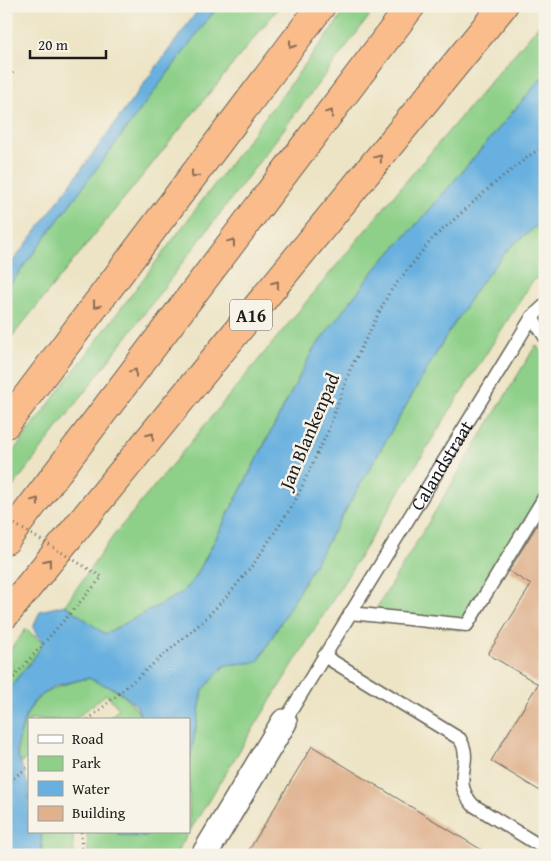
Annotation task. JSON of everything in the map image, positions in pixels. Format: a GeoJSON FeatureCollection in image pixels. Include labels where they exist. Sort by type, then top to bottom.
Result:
{"type":"FeatureCollection","features":[{"type":"Feature","properties":{"kind":"highway"},"geometry":{"type":"LineString","coordinates":[[6,424],[321,6]]}},
{"type":"Feature","properties":{"kind":"highway"},"geometry":{"type":"LineString","coordinates":[[6,540],[411,6]]}},
{"type":"Feature","properties":{"kind":"highway","name":"A16"},"geometry":{"type":"LineString","coordinates":[[6,614],[503,6]]}},
{"type":"Feature","properties":{"kind":"highway","name":"A16"},"geometry":{"type":"LineString","coordinates":[[484,31],[508,6]]}},
{"type":"Feature","properties":{"kind":"street","name":"Calandstraat"},"geometry":{"type":"LineString","coordinates":[[204,855],[284,722]]}},
{"type":"Feature","properties":{"kind":"lane","name":"Calandstraat"},"geometry":{"type":"LineString","coordinates":[[284,722],[532,317],[545,305]]}},
{"type":"Feature","properties":{"kind":"lane"},"geometry":{"type":"LineString","coordinates":[[532,317],[545,337]]}},
{"type":"Feature","properties":{"kind":"lane"},"geometry":{"type":"LineString","coordinates":[[350,613],[467,625],[545,496]]}},
{"type":"Feature","properties":{"kind":"lane"},"geometry":{"type":"LineString","coordinates":[[324,656],[460,740],[465,748],[462,788],[464,795],[473,805],[545,849]]}},
{"type":"Feature","properties":{"kind":"path"},"geometry":{"type":"LineString","coordinates":[[6,81],[13,72]]}},
{"type":"Feature","properties":{"kind":"path","name":"Jan Blankenpad"},"geometry":{"type":"LineString","coordinates":[[90,718],[201,623],[230,593],[255,562],[294,503],[328,431],[350,370],[389,293],[409,266],[431,240],[496,182],[545,147]]}},
{"type":"Feature","properties":{"kind":"path"},"geometry":{"type":"LineString","coordinates":[[6,519],[102,577],[6,686]]}},
{"type":"Feature","properties":{"kind":"path"},"geometry":{"type":"LineString","coordinates":[[6,784],[28,767]]}},
{"type":"Feature","properties":{"kind":"path"},"geometry":{"type":"LineString","coordinates":[[81,834],[82,855]]}},
{"type":"Feature","properties":{"kind":"green space"},"geometry":{"type":"Polygon","coordinates":[[[218,6],[280,6],[6,344],[6,290],[218,6]]]}},
{"type":"Feature","properties":{"kind":"green space"},"geometry":{"type":"Polygon","coordinates":[[[349,6],[377,6],[6,496],[6,461],[349,6]]]}},
{"type":"Feature","properties":{"kind":"green space"},"geometry":{"type":"Polygon","coordinates":[[[545,18],[545,74],[425,215],[376,268],[313,350],[195,578],[180,594],[105,634],[65,605],[114,535],[402,186],[545,18]]]}},
{"type":"Feature","properties":{"kind":"green space"},"geometry":{"type":"Polygon","coordinates":[[[545,219],[545,271],[532,282],[452,407],[190,831],[190,760],[203,690],[225,665],[258,662],[445,338],[479,285],[509,248],[545,219]]]}},
{"type":"Feature","properties":{"kind":"green space"},"geometry":{"type":"Polygon","coordinates":[[[536,345],[545,357],[545,489],[461,630],[373,614],[536,345]]]}},
{"type":"Feature","properties":{"kind":"green space"},"geometry":{"type":"Polygon","coordinates":[[[26,629],[43,643],[6,693],[6,655],[26,629]]]}},
{"type":"Feature","properties":{"kind":"green space"},"geometry":{"type":"Polygon","coordinates":[[[88,678],[113,689],[132,704],[141,718],[108,718],[119,709],[106,694],[76,718],[28,718],[28,758],[20,763],[18,754],[19,742],[26,716],[38,699],[65,684],[88,678]]]}},
{"type":"Feature","properties":{"kind":"green space"},"geometry":{"type":"Polygon","coordinates":[[[41,834],[73,834],[74,855],[42,855],[41,834]]]}},
{"type":"Feature","properties":{"kind":"green space"},"geometry":{"type":"Polygon","coordinates":[[[87,834],[118,834],[145,837],[147,834],[188,834],[175,855],[88,855],[87,834]]]}},
{"type":"Feature","properties":{"kind":"water"},"geometry":{"type":"Polygon","coordinates":[[[201,6],[218,6],[6,290],[6,269],[31,238],[201,6]]]}},
{"type":"Feature","properties":{"kind":"water"},"geometry":{"type":"Polygon","coordinates":[[[545,74],[545,219],[509,248],[479,285],[445,338],[258,662],[225,665],[203,690],[190,760],[190,718],[141,718],[136,705],[117,690],[88,678],[55,686],[35,700],[25,717],[16,750],[28,784],[28,834],[41,834],[42,855],[6,855],[6,693],[43,643],[33,628],[40,611],[65,605],[105,634],[180,594],[195,578],[313,350],[376,268],[425,215],[545,74]]]}},
{"type":"Feature","properties":{"kind":"water"},"geometry":{"type":"Polygon","coordinates":[[[118,834],[147,834],[145,837],[118,834]]]}},
{"type":"Feature","properties":{"kind":"building"},"geometry":{"type":"Polygon","coordinates":[[[545,512],[545,794],[491,761],[538,684],[488,654],[531,585],[509,571],[545,512]]]}},
{"type":"Feature","properties":{"kind":"building"},"geometry":{"type":"Polygon","coordinates":[[[312,746],[374,784],[490,855],[246,855],[312,746]]]}}]}
